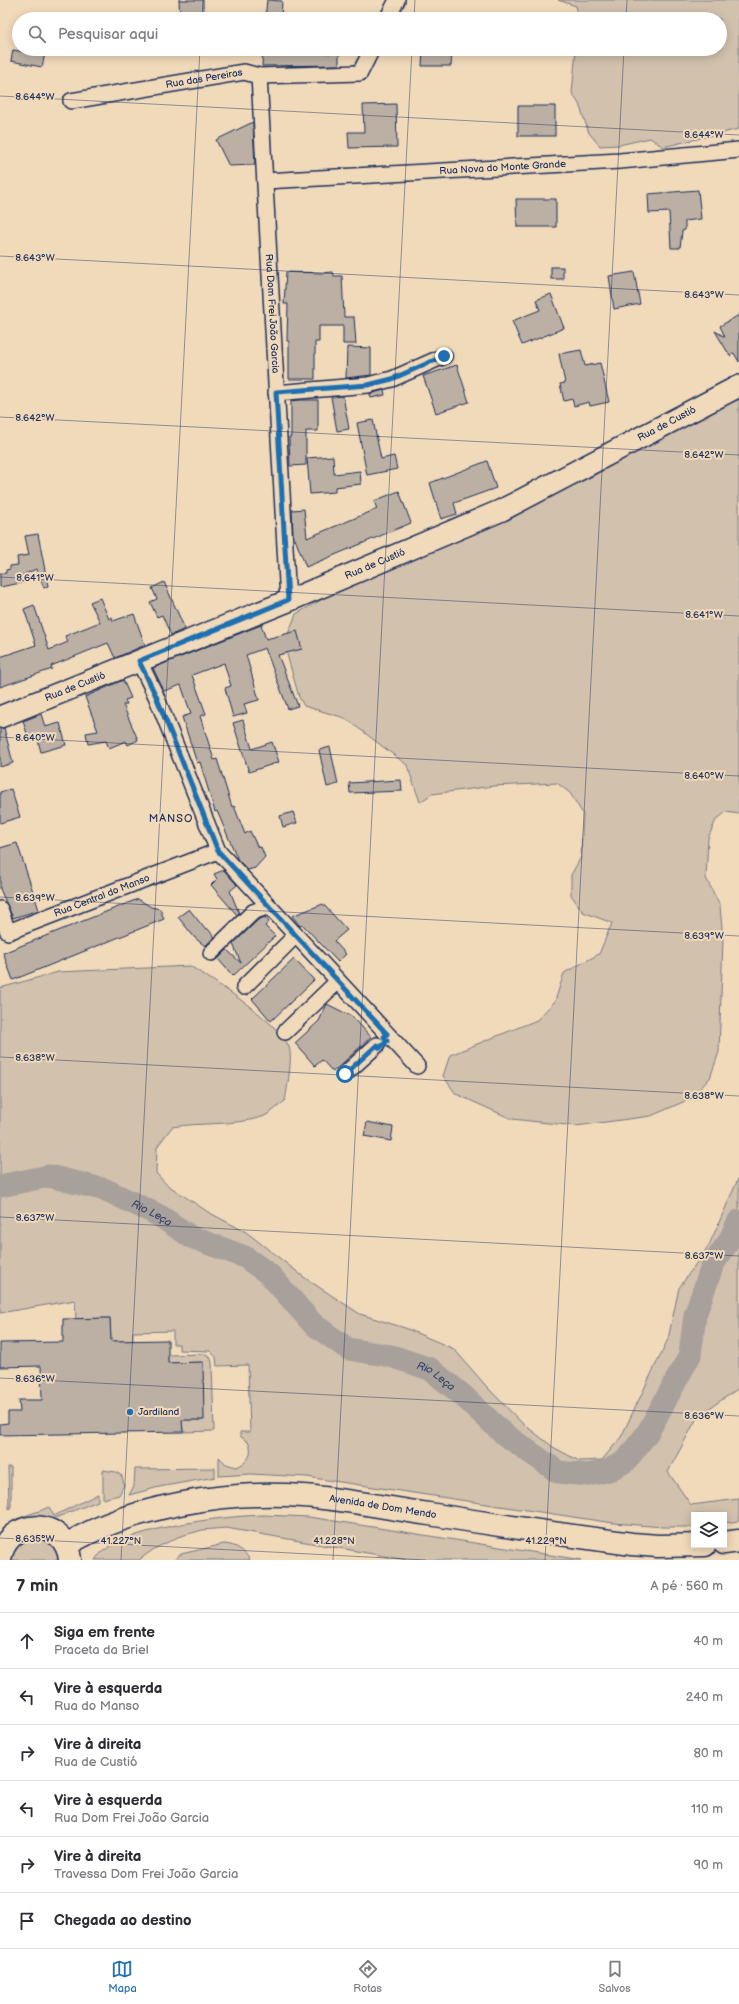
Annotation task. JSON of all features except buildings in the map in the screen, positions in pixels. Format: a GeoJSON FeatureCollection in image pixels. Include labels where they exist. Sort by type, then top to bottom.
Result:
{"type":"FeatureCollection","features":[{"type":"Feature","properties":{"kind":"main road","name":"Rua de Custió"},"geometry":{"type":"LineString","coordinates":[[0,717],[288,600],[502,510],[739,386]]}},
{"type":"Feature","properties":{"kind":"main road","name":"Avenida de Dom Mendo"},"geometry":{"type":"LineString","coordinates":[[68,1552],[113,1524],[167,1507],[226,1497],[260,1495],[324,1498],[632,1544],[658,1546],[691,1545]]}},
{"type":"Feature","properties":{"kind":"main road"},"geometry":{"type":"LineString","coordinates":[[0,1559],[3,1548],[9,1539],[18,1532],[28,1528],[39,1527],[50,1530],[59,1536],[68,1552]]}},
{"type":"Feature","properties":{"kind":"main road"},"geometry":{"type":"LineString","coordinates":[[727,1543],[739,1541]]}},
{"type":"Feature","properties":{"kind":"street"},"geometry":{"type":"LineString","coordinates":[[391,12],[397,0]]}},
{"type":"Feature","properties":{"kind":"street","name":"Rua das Pereiras"},"geometry":{"type":"LineString","coordinates":[[71,101],[244,72],[259,76],[360,73],[368,56]]}},
{"type":"Feature","properties":{"kind":"street","name":"Rua Dom Frei João Garcia"},"geometry":{"type":"LineString","coordinates":[[259,76],[288,600]]}},
{"type":"Feature","properties":{"kind":"street","name":"Rua Nova do Monte Grande"},"geometry":{"type":"LineString","coordinates":[[265,181],[612,162],[739,150]]}},
{"type":"Feature","properties":{"kind":"street"},"geometry":{"type":"LineString","coordinates":[[276,392],[368,385],[392,379],[444,356]]}},
{"type":"Feature","properties":{"kind":"street"},"geometry":{"type":"LineString","coordinates":[[139,661],[156,696],[218,851],[338,981],[383,1038],[417,1066]]}},
{"type":"Feature","properties":{"kind":"street","name":"Rua Central do Manso"},"geometry":{"type":"LineString","coordinates":[[0,909],[8,932],[218,851]]}},
{"type":"Feature","properties":{"kind":"street"},"geometry":{"type":"LineString","coordinates":[[211,953],[253,912],[269,906]]}},
{"type":"Feature","properties":{"kind":"street"},"geometry":{"type":"LineString","coordinates":[[244,987],[296,935]]}},
{"type":"Feature","properties":{"kind":"street"},"geometry":{"type":"LineString","coordinates":[[285,1032],[338,981]]}},
{"type":"Feature","properties":{"kind":"street"},"geometry":{"type":"LineString","coordinates":[[345,1074],[383,1038]]}},
{"type":"Feature","properties":{"kind":"shaded area"},"geometry":{"type":"Polygon","coordinates":[[[558,0],[739,0],[739,129],[663,147],[650,138],[619,145],[600,146],[589,133],[579,104],[572,93],[575,56],[727,56],[727,12],[577,12],[576,6],[558,0]]]}},
{"type":"Feature","properties":{"kind":"shaded area"},"geometry":{"type":"Polygon","coordinates":[[[739,394],[739,814],[726,812],[716,820],[708,838],[706,878],[720,906],[723,939],[719,1052],[710,1078],[690,1099],[651,1116],[576,1126],[512,1119],[456,1094],[443,1076],[450,1055],[537,1020],[555,1001],[564,973],[599,954],[612,923],[583,912],[571,895],[571,875],[581,857],[583,814],[570,793],[557,783],[494,786],[432,794],[420,802],[407,765],[345,718],[304,706],[299,697],[284,644],[296,614],[335,592],[589,478],[739,394]]]}},
{"type":"Feature","properties":{"kind":"shaded area"},"geometry":{"type":"Polygon","coordinates":[[[190,966],[245,1003],[273,1026],[283,1037],[289,1047],[290,1052],[290,1065],[285,1101],[265,1116],[251,1120],[172,1127],[157,1147],[156,1173],[166,1184],[208,1212],[246,1232],[305,1278],[360,1314],[405,1328],[454,1349],[487,1387],[522,1423],[553,1447],[579,1461],[602,1460],[621,1437],[668,1339],[679,1288],[709,1245],[739,1177],[739,1388],[698,1416],[668,1472],[691,1505],[739,1499],[739,1521],[727,1523],[727,1512],[691,1512],[691,1527],[663,1527],[613,1523],[307,1477],[251,1474],[219,1476],[219,1457],[226,1464],[236,1467],[244,1463],[250,1454],[249,1443],[240,1436],[240,1432],[250,1432],[248,1365],[217,1366],[216,1357],[210,1351],[179,1350],[179,1344],[173,1344],[173,1331],[133,1332],[133,1341],[111,1341],[110,1318],[76,1319],[75,1300],[0,1313],[0,988],[58,972],[190,966]]]}},
{"type":"Feature","properties":{"kind":"shaded area"},"geometry":{"type":"Polygon","coordinates":[[[206,1354],[210,1357],[212,1362],[214,1431],[183,1432],[182,1420],[203,1420],[202,1362],[168,1363],[168,1355],[206,1354]]]}},
{"type":"Feature","properties":{"kind":"shaded area"},"geometry":{"type":"Polygon","coordinates":[[[8,1467],[11,1467],[11,1507],[9,1509],[8,1467]]]}},
{"type":"Feature","properties":{"kind":"shaded area"},"geometry":{"type":"Polygon","coordinates":[[[215,1468],[215,1477],[159,1487],[129,1495],[134,1486],[135,1469],[215,1468]]]}},
{"type":"Feature","properties":{"kind":"shaded area"},"geometry":{"type":"Polygon","coordinates":[[[103,1470],[116,1472],[122,1476],[124,1485],[119,1495],[103,1499],[103,1470]]]}},
{"type":"Feature","properties":{"kind":"shaded area"},"geometry":{"type":"Polygon","coordinates":[[[98,1494],[98,1501],[0,1540],[0,1531],[5,1526],[17,1519],[49,1507],[54,1516],[98,1494]]]}},
{"type":"Feature","properties":{"kind":"shaded area"},"geometry":{"type":"Polygon","coordinates":[[[263,1515],[309,1517],[582,1560],[407,1560],[226,1528],[202,1530],[178,1537],[154,1549],[139,1560],[95,1560],[106,1549],[124,1540],[147,1532],[199,1521],[263,1515]]]}},
{"type":"Feature","properties":{"kind":"shaded area"},"geometry":{"type":"Polygon","coordinates":[[[30,1538],[42,1539],[50,1543],[56,1550],[61,1560],[11,1560],[18,1547],[30,1538]]]}},
{"type":"Feature","properties":{"kind":"shaded area"},"geometry":{"type":"Polygon","coordinates":[[[224,1544],[239,1549],[245,1553],[250,1560],[174,1560],[181,1554],[224,1544]]]}},
{"type":"Feature","properties":{"kind":"waterway","name":"Rio Leça"},"geometry":{"type":"LineString","coordinates":[[0,1186],[49,1176],[106,1190],[160,1216],[191,1237],[245,1257],[270,1275],[313,1324],[348,1349],[391,1356],[430,1369],[460,1393],[504,1434],[558,1472],[588,1475],[609,1470],[626,1461],[648,1432],[690,1355],[695,1315],[713,1264],[729,1241],[739,1221]]}},
{"type":"Feature","properties":{"kind":"place","name":"Jardiland"},"geometry":{"type":"Point","coordinates":[130,1412]}},
{"type":"Feature","properties":{"kind":"district","name":"MANSO"},"geometry":{"type":"Point","coordinates":[171,818]}},
{"type":"Feature","properties":{"kind":"route"},"geometry":{"type":"LineString","coordinates":[[345,1074],[377,1045],[380,1048],[387,1041],[384,1037],[387,1034],[218,851],[156,696],[139,661],[288,600],[276,392],[339,389],[368,385],[392,379],[444,356]]}}]}
